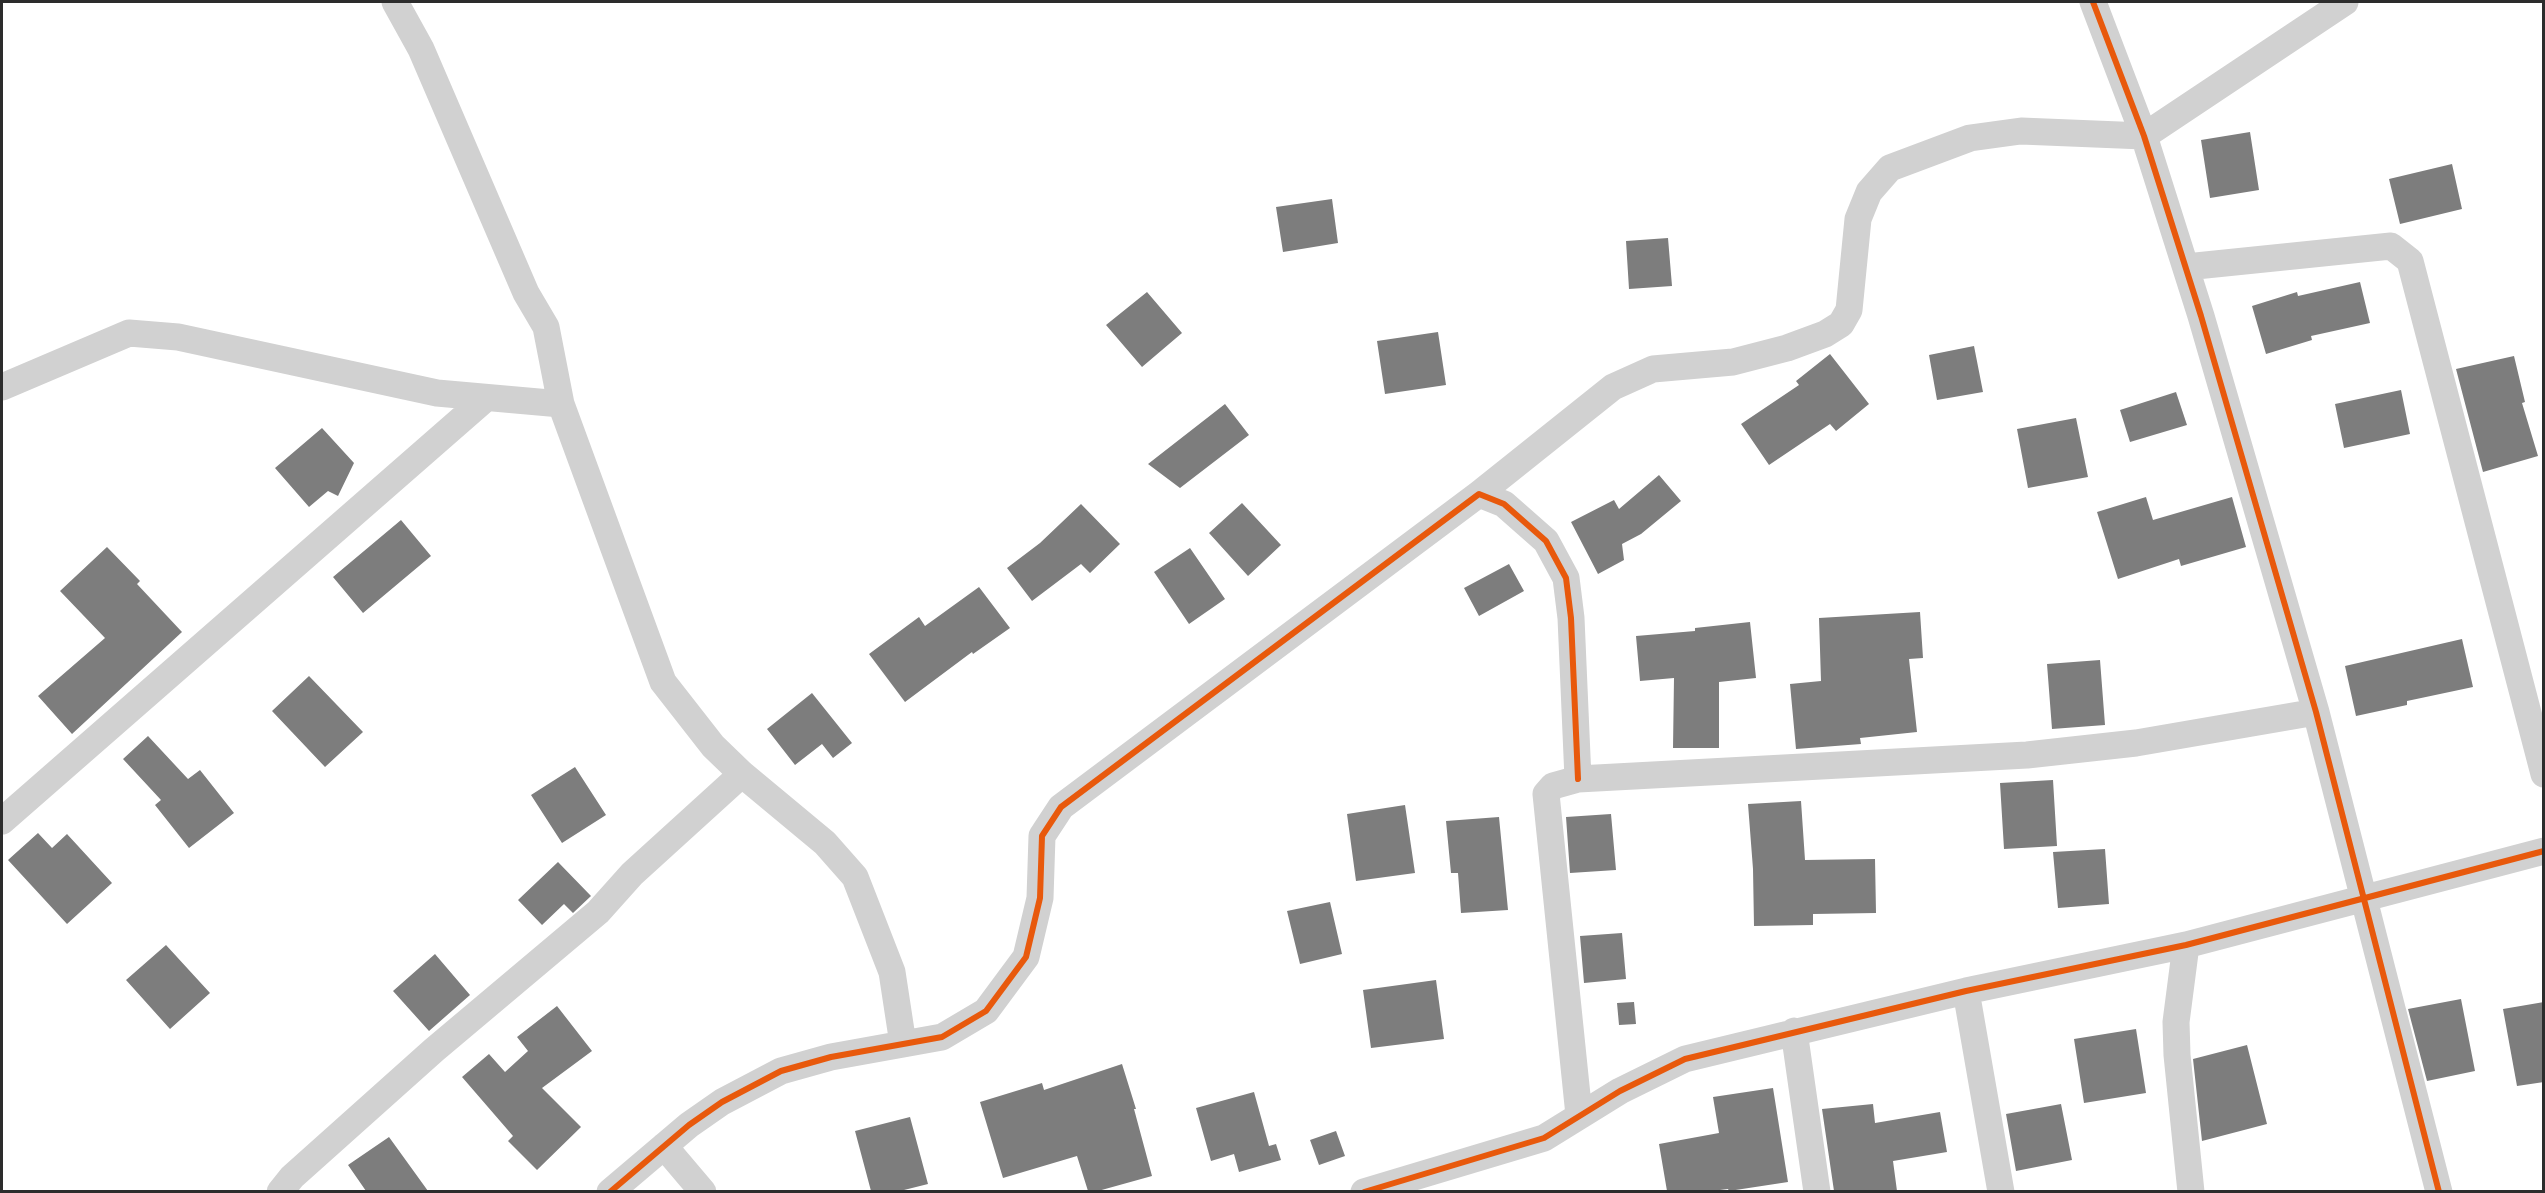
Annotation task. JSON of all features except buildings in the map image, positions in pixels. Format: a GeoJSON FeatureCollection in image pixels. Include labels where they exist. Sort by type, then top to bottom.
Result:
{"type":"FeatureCollection","features":[{"type":"Feature","properties":{"kind":"street"},"geometry":{"type":"LineString","coordinates":[[395,2],[421,49],[526,293],[546,327],[561,404],[663,682],[713,746],[742,774],[825,843],[855,877],[892,972],[903,1044]]}},
{"type":"Feature","properties":{"kind":"street"},"geometry":{"type":"LineString","coordinates":[[2093,2],[2144,136],[2186,267],[2316,712],[2439,1191]]}},
{"type":"Feature","properties":{"kind":"street"},"geometry":{"type":"LineString","coordinates":[[610,1191],[722,1102],[781,1071],[831,1057],[942,1037],[986,1011],[1026,957],[1040,898],[1042,836],[1061,807],[1479,495],[1613,387],[1653,369],[1733,362],[1787,348],[1826,334],[1841,324],[1849,310],[1858,219],[1869,192],[1890,168],[1970,138],[2021,131],[2144,136],[2345,2]]}},
{"type":"Feature","properties":{"kind":"street"},"geometry":{"type":"LineString","coordinates":[[2186,267],[2391,246],[2410,261],[2544,774]]}},
{"type":"Feature","properties":{"kind":"street"},"geometry":{"type":"LineString","coordinates":[[2,387],[129,333],[178,337],[437,393],[561,404]]}},
{"type":"Feature","properties":{"kind":"street"},"geometry":{"type":"LineString","coordinates":[[2,821],[486,398]]}},
{"type":"Feature","properties":{"kind":"street"},"geometry":{"type":"LineString","coordinates":[[1479,495],[1504,504],[1546,542],[1566,578],[1571,618],[1578,779]]}},
{"type":"Feature","properties":{"kind":"street"},"geometry":{"type":"LineString","coordinates":[[1579,1116],[1546,794],[1553,786],[1578,779],[2027,754],[2136,743],[2316,712]]}},
{"type":"Feature","properties":{"kind":"street"},"geometry":{"type":"LineString","coordinates":[[280,1191],[292,1177],[434,1050],[598,912],[632,874],[742,774]]}},
{"type":"Feature","properties":{"kind":"street"},"geometry":{"type":"LineString","coordinates":[[1364,1191],[1397,1187],[1544,1138],[1620,1091],[1685,1059],[1794,1031],[2186,945],[2544,851]]}},
{"type":"Feature","properties":{"kind":"street"},"geometry":{"type":"LineString","coordinates":[[2186,945],[2176,1022],[2177,1055],[2191,1191]]}},
{"type":"Feature","properties":{"kind":"street"},"geometry":{"type":"LineString","coordinates":[[1966,992],[2001,1191]]}},
{"type":"Feature","properties":{"kind":"street"},"geometry":{"type":"LineString","coordinates":[[1794,1031],[1816,1191]]}},
{"type":"Feature","properties":{"kind":"street"},"geometry":{"type":"LineString","coordinates":[[664,1146],[703,1191]]}},
{"type":"Feature","properties":{"kind":"cycle path"},"geometry":{"type":"LineString","coordinates":[[2093,2],[2144,136],[2201,316],[2316,712],[2439,1192]]}},
{"type":"Feature","properties":{"kind":"cycle path"},"geometry":{"type":"LineString","coordinates":[[610,1192],[689,1125],[722,1102],[781,1071],[831,1057],[942,1037],[986,1011],[1026,957],[1040,898],[1042,836],[1061,807],[1479,494],[1504,504],[1546,541],[1566,578],[1571,618],[1578,779]]}},
{"type":"Feature","properties":{"kind":"cycle path"},"geometry":{"type":"LineString","coordinates":[[1364,1192],[1544,1138],[1620,1091],[1685,1059],[1966,991],[2186,945],[2544,851]]}}]}
